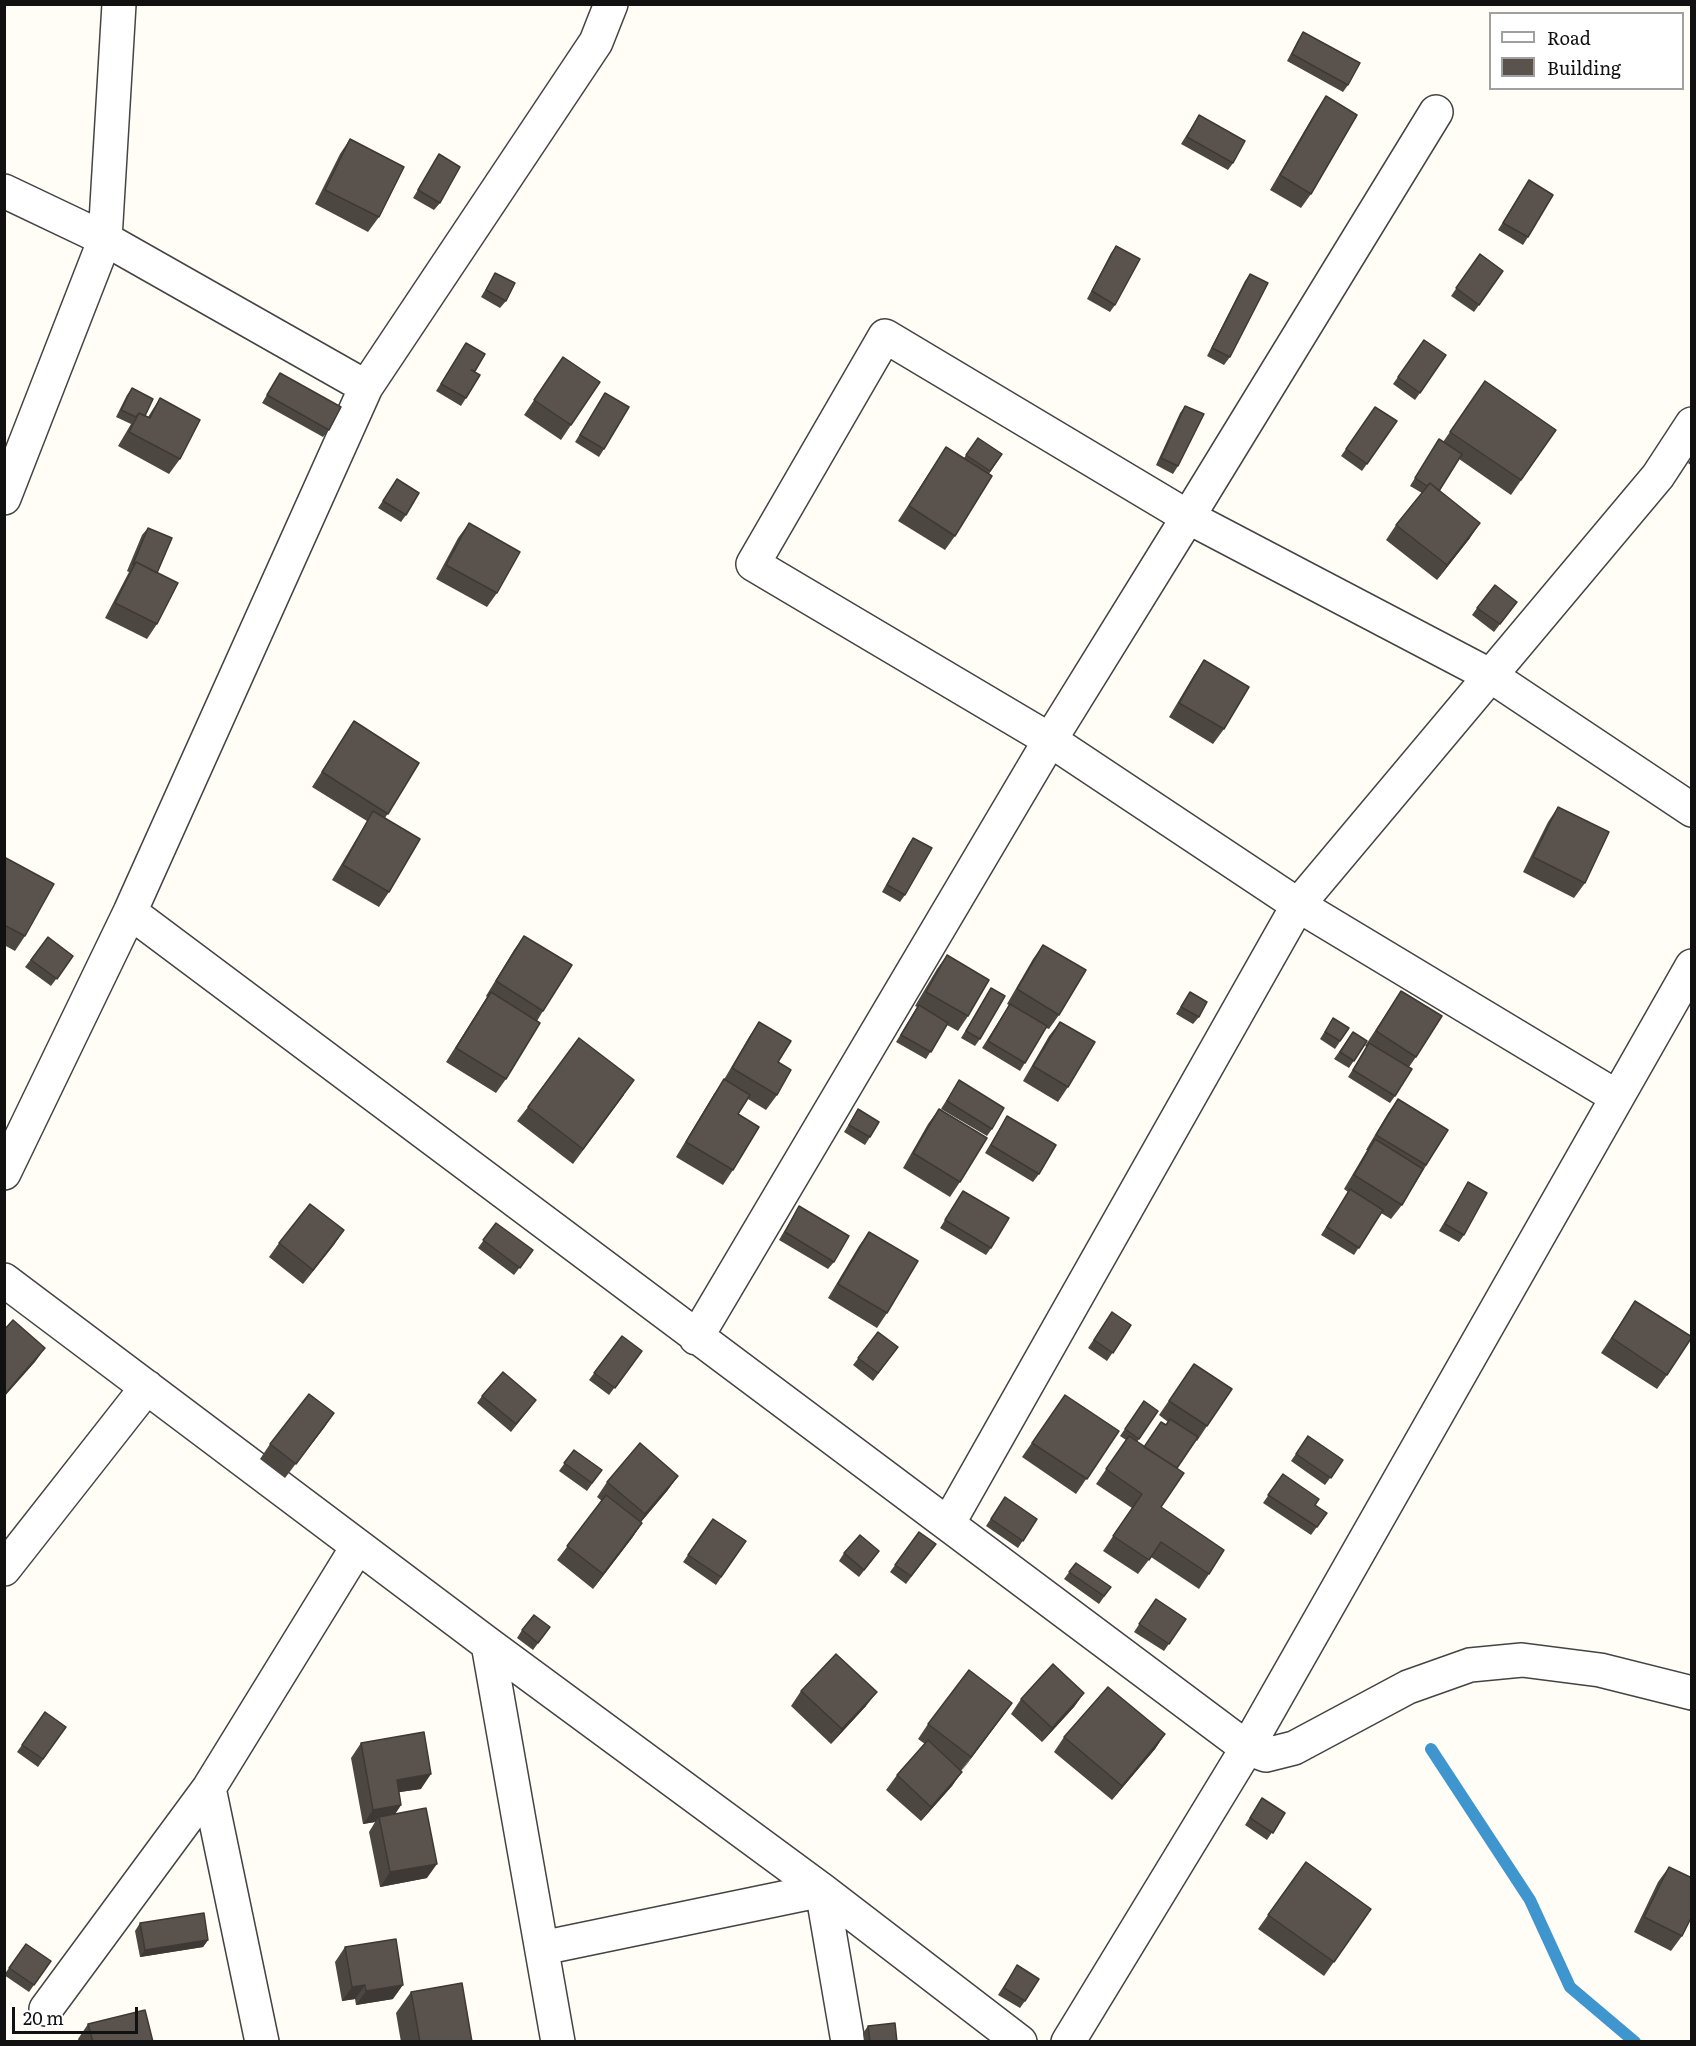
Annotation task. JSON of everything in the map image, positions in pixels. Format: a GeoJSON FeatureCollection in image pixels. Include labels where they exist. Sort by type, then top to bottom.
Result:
{"type":"FeatureCollection","features":[{"type":"Feature","properties":{"kind":"street"},"geometry":{"type":"LineString","coordinates":[[4,498],[105,239],[119,4]]}},
{"type":"Feature","properties":{"kind":"street"},"geometry":{"type":"LineString","coordinates":[[4,1173],[130,912],[366,387],[596,42],[611,4]]}},
{"type":"Feature","properties":{"kind":"street"},"geometry":{"type":"LineString","coordinates":[[696,1338],[1050,740],[1436,112]]}},
{"type":"Feature","properties":{"kind":"street"},"geometry":{"type":"LineString","coordinates":[[4,191],[105,239],[366,387]]}},
{"type":"Feature","properties":{"kind":"street"},"geometry":{"type":"LineString","coordinates":[[1617,1097],[1298,905],[1050,740],[753,564],[885,336],[1188,517],[1491,676],[1692,810]]}},
{"type":"Feature","properties":{"kind":"street"},"geometry":{"type":"LineString","coordinates":[[948,1524],[1298,905],[1658,476],[1692,424]]}},
{"type":"Feature","properties":{"kind":"street"},"geometry":{"type":"LineString","coordinates":[[130,912],[696,1338],[1247,1748],[1266,1755],[1294,1748],[1408,1688],[1470,1665],[1522,1660],[1600,1670],[1692,1693]]}},
{"type":"Feature","properties":{"kind":"street"},"geometry":{"type":"LineString","coordinates":[[1068,2042],[1247,1748],[1692,966]]}},
{"type":"Feature","properties":{"kind":"street"},"geometry":{"type":"LineString","coordinates":[[4,1280],[488,1644],[822,1890],[1020,2042]]}},
{"type":"Feature","properties":{"kind":"street"},"geometry":{"type":"LineString","coordinates":[[4,1569],[147,1387]]}},
{"type":"Feature","properties":{"kind":"street"},"geometry":{"type":"LineString","coordinates":[[46,2009],[209,1788],[358,1546]]}},
{"type":"Feature","properties":{"kind":"street"},"geometry":{"type":"LineString","coordinates":[[488,1644],[558,2042]]}},
{"type":"Feature","properties":{"kind":"street"},"geometry":{"type":"LineString","coordinates":[[209,1788],[262,2042]]}},
{"type":"Feature","properties":{"kind":"street"},"geometry":{"type":"LineString","coordinates":[[542,1948],[822,1890]]}},
{"type":"Feature","properties":{"kind":"street"},"geometry":{"type":"LineString","coordinates":[[822,1890],[848,2042]]}},
{"type":"Feature","properties":{"kind":"building"},"geometry":{"type":"Polygon","coordinates":[[[1303,32],[1360,63],[1348,85],[1292,54],[1303,32]]]}},
{"type":"Feature","properties":{"kind":"building"},"geometry":{"type":"Polygon","coordinates":[[[1326,96],[1357,115],[1311,194],[1280,175],[1326,96]]]}},
{"type":"Feature","properties":{"kind":"building"},"geometry":{"type":"Polygon","coordinates":[[[1199,115],[1245,141],[1233,163],[1187,137],[1199,115]]]}},
{"type":"Feature","properties":{"kind":"building"},"geometry":{"type":"Polygon","coordinates":[[[350,139],[404,167],[379,217],[325,190],[350,139]]]}},
{"type":"Feature","properties":{"kind":"building"},"geometry":{"type":"Polygon","coordinates":[[[439,154],[460,167],[440,203],[418,190],[439,154]]]}},
{"type":"Feature","properties":{"kind":"building"},"geometry":{"type":"Polygon","coordinates":[[[1529,180],[1553,195],[1528,237],[1503,223],[1529,180]]]}},
{"type":"Feature","properties":{"kind":"building"},"geometry":{"type":"Polygon","coordinates":[[[1116,246],[1140,259],[1115,305],[1092,291],[1116,246]]]}},
{"type":"Feature","properties":{"kind":"building"},"geometry":{"type":"Polygon","coordinates":[[[1480,254],[1503,271],[1479,305],[1456,288],[1480,254]]]}},
{"type":"Feature","properties":{"kind":"building"},"geometry":{"type":"Polygon","coordinates":[[[495,273],[515,283],[506,301],[486,290],[495,273]]]}},
{"type":"Feature","properties":{"kind":"building"},"geometry":{"type":"Polygon","coordinates":[[[1250,274],[1268,283],[1230,357],[1212,348],[1250,274]]]}},
{"type":"Feature","properties":{"kind":"building"},"geometry":{"type":"Polygon","coordinates":[[[1424,340],[1446,355],[1420,393],[1398,377],[1424,340]]]}},
{"type":"Feature","properties":{"kind":"building"},"geometry":{"type":"Polygon","coordinates":[[[466,343],[485,354],[475,371],[471,370],[480,375],[466,398],[441,384],[466,343]]]}},
{"type":"Feature","properties":{"kind":"building"},"geometry":{"type":"Polygon","coordinates":[[[563,357],[600,382],[571,425],[534,400],[563,357]]]}},
{"type":"Feature","properties":{"kind":"building"},"geometry":{"type":"Polygon","coordinates":[[[280,373],[341,407],[329,430],[267,395],[280,373]]]}},
{"type":"Feature","properties":{"kind":"building"},"geometry":{"type":"Polygon","coordinates":[[[1485,381],[1556,430],[1521,480],[1450,432],[1485,381]]]}},
{"type":"Feature","properties":{"kind":"building"},"geometry":{"type":"Polygon","coordinates":[[[132,388],[153,399],[145,416],[139,413],[136,417],[121,410],[132,388]]]}},
{"type":"Feature","properties":{"kind":"building"},"geometry":{"type":"Polygon","coordinates":[[[605,393],[629,407],[604,449],[580,435],[605,393]]]}},
{"type":"Feature","properties":{"kind":"building"},"geometry":{"type":"Polygon","coordinates":[[[160,398],[200,420],[180,459],[129,432],[139,413],[150,418],[160,398]]]}},
{"type":"Feature","properties":{"kind":"building"},"geometry":{"type":"Polygon","coordinates":[[[1185,406],[1204,414],[1178,466],[1161,458],[1185,406]]]}},
{"type":"Feature","properties":{"kind":"building"},"geometry":{"type":"Polygon","coordinates":[[[1375,407],[1397,421],[1367,464],[1346,449],[1375,407]]]}},
{"type":"Feature","properties":{"kind":"building"},"geometry":{"type":"Polygon","coordinates":[[[978,438],[1002,454],[990,471],[966,455],[978,438]]]}},
{"type":"Feature","properties":{"kind":"building"},"geometry":{"type":"Polygon","coordinates":[[[1439,439],[1462,454],[1439,491],[1430,483],[1427,486],[1415,478],[1439,439]]]}},
{"type":"Feature","properties":{"kind":"building"},"geometry":{"type":"Polygon","coordinates":[[[946,447],[992,476],[955,536],[909,506],[946,447]]]}},
{"type":"Feature","properties":{"kind":"building"},"geometry":{"type":"Polygon","coordinates":[[[397,479],[419,493],[406,515],[383,501],[397,479]]]}},
{"type":"Feature","properties":{"kind":"building"},"geometry":{"type":"Polygon","coordinates":[[[1430,483],[1480,523],[1447,565],[1396,525],[1430,483]]]}},
{"type":"Feature","properties":{"kind":"building"},"geometry":{"type":"Polygon","coordinates":[[[469,523],[520,552],[497,593],[446,565],[469,523]]]}},
{"type":"Feature","properties":{"kind":"building"},"geometry":{"type":"Polygon","coordinates":[[[148,528],[172,538],[157,573],[136,562],[133,564],[148,528]]]}},
{"type":"Feature","properties":{"kind":"building"},"geometry":{"type":"Polygon","coordinates":[[[136,562],[178,583],[157,624],[115,603],[136,562]]]}},
{"type":"Feature","properties":{"kind":"building"},"geometry":{"type":"Polygon","coordinates":[[[1495,585],[1517,602],[1500,624],[1477,608],[1495,585]]]}},
{"type":"Feature","properties":{"kind":"building"},"geometry":{"type":"Polygon","coordinates":[[[1204,660],[1249,687],[1224,729],[1179,703],[1204,660]]]}},
{"type":"Feature","properties":{"kind":"building"},"geometry":{"type":"Polygon","coordinates":[[[354,721],[419,763],[388,814],[322,772],[354,721]]]}},
{"type":"Feature","properties":{"kind":"building"},"geometry":{"type":"Polygon","coordinates":[[[1558,807],[1609,832],[1585,883],[1533,857],[1558,807]]]}},
{"type":"Feature","properties":{"kind":"building"},"geometry":{"type":"Polygon","coordinates":[[[373,811],[420,839],[389,892],[343,865],[373,811]]]}},
{"type":"Feature","properties":{"kind":"building"},"geometry":{"type":"Polygon","coordinates":[[[913,838],[932,848],[905,895],[887,885],[913,838]]]}},
{"type":"Feature","properties":{"kind":"building"},"geometry":{"type":"Polygon","coordinates":[[[4,857],[54,884],[25,936],[4,925],[4,857]]]}},
{"type":"Feature","properties":{"kind":"building"},"geometry":{"type":"Polygon","coordinates":[[[524,936],[572,965],[543,1011],[496,981],[524,936]]]}},
{"type":"Feature","properties":{"kind":"building"},"geometry":{"type":"Polygon","coordinates":[[[48,937],[73,956],[57,979],[31,960],[48,937]]]}},
{"type":"Feature","properties":{"kind":"building"},"geometry":{"type":"Polygon","coordinates":[[[1043,945],[1086,970],[1059,1015],[1017,989],[1043,945]]]}},
{"type":"Feature","properties":{"kind":"building"},"geometry":{"type":"Polygon","coordinates":[[[947,955],[989,980],[968,1016],[926,992],[947,955]]]}},
{"type":"Feature","properties":{"kind":"building"},"geometry":{"type":"Polygon","coordinates":[[[991,988],[1005,996],[980,1039],[966,1031],[991,988]]]}},
{"type":"Feature","properties":{"kind":"building"},"geometry":{"type":"Polygon","coordinates":[[[1401,991],[1442,1016],[1416,1057],[1376,1031],[1401,991]]]}},
{"type":"Feature","properties":{"kind":"building"},"geometry":{"type":"Polygon","coordinates":[[[491,992],[540,1023],[506,1079],[456,1048],[491,992]]]}},
{"type":"Feature","properties":{"kind":"building"},"geometry":{"type":"Polygon","coordinates":[[[1190,992],[1207,1002],[1199,1017],[1181,1007],[1190,992]]]}},
{"type":"Feature","properties":{"kind":"building"},"geometry":{"type":"Polygon","coordinates":[[[1010,1004],[1047,1026],[1025,1063],[988,1041],[1010,1004]]]}},
{"type":"Feature","properties":{"kind":"building"},"geometry":{"type":"Polygon","coordinates":[[[919,1005],[948,1023],[931,1052],[901,1035],[919,1005]]]}},
{"type":"Feature","properties":{"kind":"building"},"geometry":{"type":"Polygon","coordinates":[[[1333,1018],[1349,1028],[1340,1041],[1325,1032],[1333,1018]]]}},
{"type":"Feature","properties":{"kind":"building"},"geometry":{"type":"Polygon","coordinates":[[[759,1022],[791,1041],[778,1062],[791,1070],[777,1095],[732,1068],[759,1022]]]}},
{"type":"Feature","properties":{"kind":"building"},"geometry":{"type":"Polygon","coordinates":[[[1060,1022],[1095,1042],[1068,1087],[1033,1066],[1060,1022]]]}},
{"type":"Feature","properties":{"kind":"building"},"geometry":{"type":"Polygon","coordinates":[[[1353,1032],[1367,1041],[1354,1061],[1340,1052],[1353,1032]]]}},
{"type":"Feature","properties":{"kind":"building"},"geometry":{"type":"Polygon","coordinates":[[[579,1038],[634,1080],[583,1149],[528,1107],[579,1038]]]}},
{"type":"Feature","properties":{"kind":"building"},"geometry":{"type":"Polygon","coordinates":[[[1369,1043],[1412,1069],[1395,1096],[1353,1070],[1369,1043]]]}},
{"type":"Feature","properties":{"kind":"building"},"geometry":{"type":"Polygon","coordinates":[[[724,1079],[750,1095],[738,1114],[759,1127],[733,1170],[686,1142],[724,1079]]]}},
{"type":"Feature","properties":{"kind":"building"},"geometry":{"type":"Polygon","coordinates":[[[959,1080],[1004,1108],[992,1129],[947,1101],[959,1080]]]}},
{"type":"Feature","properties":{"kind":"building"},"geometry":{"type":"Polygon","coordinates":[[[1398,1099],[1448,1130],[1426,1165],[1376,1135],[1398,1099]]]}},
{"type":"Feature","properties":{"kind":"building"},"geometry":{"type":"Polygon","coordinates":[[[858,1109],[879,1122],[870,1137],[849,1125],[858,1109]]]}},
{"type":"Feature","properties":{"kind":"building"},"geometry":{"type":"Polygon","coordinates":[[[939,1109],[987,1138],[960,1182],[913,1153],[939,1109]]]}},
{"type":"Feature","properties":{"kind":"building"},"geometry":{"type":"Polygon","coordinates":[[[1007,1116],[1056,1145],[1039,1174],[991,1145],[1007,1116]]]}},
{"type":"Feature","properties":{"kind":"building"},"geometry":{"type":"Polygon","coordinates":[[[1375,1139],[1423,1169],[1402,1205],[1354,1175],[1375,1139]]]}},
{"type":"Feature","properties":{"kind":"building"},"geometry":{"type":"Polygon","coordinates":[[[1468,1182],[1487,1193],[1464,1235],[1445,1224],[1468,1182]]]}},
{"type":"Feature","properties":{"kind":"building"},"geometry":{"type":"Polygon","coordinates":[[[1350,1189],[1383,1210],[1359,1248],[1327,1227],[1350,1189]]]}},
{"type":"Feature","properties":{"kind":"building"},"geometry":{"type":"Polygon","coordinates":[[[963,1191],[1009,1218],[991,1248],[945,1220],[963,1191]]]}},
{"type":"Feature","properties":{"kind":"building"},"geometry":{"type":"Polygon","coordinates":[[[310,1204],[344,1230],[313,1270],[279,1243],[310,1204]]]}},
{"type":"Feature","properties":{"kind":"building"},"geometry":{"type":"Polygon","coordinates":[[[799,1206],[849,1236],[834,1262],[785,1232],[799,1206]]]}},
{"type":"Feature","properties":{"kind":"building"},"geometry":{"type":"Polygon","coordinates":[[[496,1223],[533,1250],[520,1268],[483,1240],[496,1223]]]}},
{"type":"Feature","properties":{"kind":"building"},"geometry":{"type":"Polygon","coordinates":[[[869,1232],[918,1261],[887,1313],[838,1284],[869,1232]]]}},
{"type":"Feature","properties":{"kind":"building"},"geometry":{"type":"Polygon","coordinates":[[[1635,1301],[1692,1337],[1667,1375],[1612,1338],[1635,1301]]]}},
{"type":"Feature","properties":{"kind":"building"},"geometry":{"type":"Polygon","coordinates":[[[1112,1312],[1131,1325],[1113,1353],[1094,1340],[1112,1312]]]}},
{"type":"Feature","properties":{"kind":"building"},"geometry":{"type":"Polygon","coordinates":[[[13,1320],[45,1348],[4,1395],[4,1330],[13,1320]]]}},
{"type":"Feature","properties":{"kind":"building"},"geometry":{"type":"Polygon","coordinates":[[[878,1332],[898,1347],[878,1373],[858,1358],[878,1332]]]}},
{"type":"Feature","properties":{"kind":"building"},"geometry":{"type":"Polygon","coordinates":[[[622,1336],[642,1351],[615,1388],[594,1373],[622,1336]]]}},
{"type":"Feature","properties":{"kind":"building"},"geometry":{"type":"Polygon","coordinates":[[[1194,1364],[1232,1389],[1207,1426],[1169,1401],[1194,1364]]]}},
{"type":"Feature","properties":{"kind":"building"},"geometry":{"type":"Polygon","coordinates":[[[503,1372],[536,1400],[516,1424],[482,1396],[503,1372]]]}},
{"type":"Feature","properties":{"kind":"building"},"geometry":{"type":"Polygon","coordinates":[[[309,1394],[334,1413],[296,1464],[270,1444],[309,1394]]]}},
{"type":"Feature","properties":{"kind":"building"},"geometry":{"type":"Polygon","coordinates":[[[1065,1395],[1119,1431],[1087,1479],[1032,1443],[1065,1395]]]}},
{"type":"Feature","properties":{"kind":"building"},"geometry":{"type":"Polygon","coordinates":[[[1144,1401],[1158,1411],[1139,1439],[1125,1429],[1144,1401]]]}},
{"type":"Feature","properties":{"kind":"building"},"geometry":{"type":"Polygon","coordinates":[[[1170,1419],[1198,1437],[1177,1468],[1144,1447],[1161,1422],[1166,1425],[1170,1419]]]}},
{"type":"Feature","properties":{"kind":"building"},"geometry":{"type":"Polygon","coordinates":[[[1129,1436],[1184,1473],[1161,1507],[1224,1550],[1209,1574],[1161,1542],[1149,1560],[1113,1536],[1142,1494],[1106,1469],[1129,1436]]]}},
{"type":"Feature","properties":{"kind":"building"},"geometry":{"type":"Polygon","coordinates":[[[1308,1436],[1343,1460],[1331,1478],[1296,1454],[1308,1436]]]}},
{"type":"Feature","properties":{"kind":"building"},"geometry":{"type":"Polygon","coordinates":[[[640,1443],[678,1476],[645,1514],[607,1482],[640,1443]]]}},
{"type":"Feature","properties":{"kind":"building"},"geometry":{"type":"Polygon","coordinates":[[[574,1450],[602,1470],[592,1483],[564,1463],[574,1450]]]}},
{"type":"Feature","properties":{"kind":"building"},"geometry":{"type":"Polygon","coordinates":[[[1283,1474],[1319,1499],[1315,1505],[1327,1513],[1317,1527],[1268,1495],[1283,1474]]]}},
{"type":"Feature","properties":{"kind":"building"},"geometry":{"type":"Polygon","coordinates":[[[606,1495],[642,1523],[603,1574],[567,1546],[606,1495]]]}},
{"type":"Feature","properties":{"kind":"building"},"geometry":{"type":"Polygon","coordinates":[[[1005,1497],[1037,1519],[1023,1541],[991,1519],[1005,1497]]]}},
{"type":"Feature","properties":{"kind":"building"},"geometry":{"type":"Polygon","coordinates":[[[713,1519],[746,1541],[721,1577],[688,1555],[713,1519]]]}},
{"type":"Feature","properties":{"kind":"building"},"geometry":{"type":"Polygon","coordinates":[[[919,1532],[936,1544],[911,1576],[895,1565],[919,1532]]]}},
{"type":"Feature","properties":{"kind":"building"},"geometry":{"type":"Polygon","coordinates":[[[860,1535],[879,1551],[864,1570],[844,1553],[860,1535]]]}},
{"type":"Feature","properties":{"kind":"building"},"geometry":{"type":"Polygon","coordinates":[[[1076,1563],[1111,1587],[1104,1596],[1069,1572],[1076,1563]]]}},
{"type":"Feature","properties":{"kind":"building"},"geometry":{"type":"Polygon","coordinates":[[[1156,1599],[1186,1619],[1169,1644],[1139,1624],[1156,1599]]]}},
{"type":"Feature","properties":{"kind":"building"},"geometry":{"type":"Polygon","coordinates":[[[534,1615],[550,1627],[538,1643],[522,1630],[534,1615]]]}},
{"type":"Feature","properties":{"kind":"building"},"geometry":{"type":"Polygon","coordinates":[[[836,1654],[877,1692],[842,1729],[801,1691],[836,1654]]]}},
{"type":"Feature","properties":{"kind":"building"},"geometry":{"type":"Polygon","coordinates":[[[1053,1664],[1084,1693],[1052,1728],[1021,1699],[1053,1664]]]}},
{"type":"Feature","properties":{"kind":"building"},"geometry":{"type":"Polygon","coordinates":[[[969,1670],[1012,1703],[971,1757],[928,1724],[969,1670]]]}},
{"type":"Feature","properties":{"kind":"building"},"geometry":{"type":"Polygon","coordinates":[[[1108,1687],[1165,1734],[1122,1786],[1064,1737],[1108,1687]]]}},
{"type":"Feature","properties":{"kind":"building"},"geometry":{"type":"Polygon","coordinates":[[[45,1712],[66,1727],[43,1759],[22,1745],[45,1712]]]}},
{"type":"Feature","properties":{"kind":"building"},"geometry":{"type":"Polygon","coordinates":[[[424,1732],[431,1774],[397,1780],[401,1805],[373,1810],[361,1743],[424,1732]]]}},
{"type":"Feature","properties":{"kind":"building"},"geometry":{"type":"Polygon","coordinates":[[[928,1740],[962,1772],[931,1807],[897,1775],[928,1740]]]}},
{"type":"Feature","properties":{"kind":"building"},"geometry":{"type":"Polygon","coordinates":[[[1262,1798],[1285,1813],[1273,1833],[1250,1818],[1262,1798]]]}},
{"type":"Feature","properties":{"kind":"building"},"geometry":{"type":"Polygon","coordinates":[[[426,1808],[437,1864],[390,1872],[379,1817],[426,1808]]]}},
{"type":"Feature","properties":{"kind":"building"},"geometry":{"type":"Polygon","coordinates":[[[1306,1862],[1371,1909],[1334,1962],[1268,1915],[1306,1862]]]}},
{"type":"Feature","properties":{"kind":"building"},"geometry":{"type":"Polygon","coordinates":[[[1669,1867],[1692,1878],[1692,1916],[1682,1936],[1644,1917],[1669,1867]]]}},
{"type":"Feature","properties":{"kind":"building"},"geometry":{"type":"Polygon","coordinates":[[[204,1913],[208,1940],[145,1950],[140,1923],[204,1913]]]}},
{"type":"Feature","properties":{"kind":"building"},"geometry":{"type":"Polygon","coordinates":[[[396,1939],[403,1985],[366,1991],[365,1985],[352,1987],[345,1947],[396,1939]]]}},
{"type":"Feature","properties":{"kind":"building"},"geometry":{"type":"Polygon","coordinates":[[[26,1944],[51,1961],[34,1985],[9,1968],[26,1944]]]}},
{"type":"Feature","properties":{"kind":"building"},"geometry":{"type":"Polygon","coordinates":[[[1017,1965],[1039,1979],[1025,2001],[1004,1988],[1017,1965]]]}},
{"type":"Feature","properties":{"kind":"building"},"geometry":{"type":"Polygon","coordinates":[[[462,1983],[472,2042],[420,2042],[411,1992],[462,1983]]]}},
{"type":"Feature","properties":{"kind":"building"},"geometry":{"type":"Polygon","coordinates":[[[145,2010],[153,2042],[93,2042],[88,2024],[145,2010]]]}},
{"type":"Feature","properties":{"kind":"building"},"geometry":{"type":"Polygon","coordinates":[[[895,2023],[897,2042],[870,2042],[868,2026],[895,2023]]]}},
{"type":"Feature","properties":{"kind":"waterway"},"geometry":{"type":"LineString","coordinates":[[1431,1749],[1530,1900],[1570,1987],[1635,2042]]}}]}
